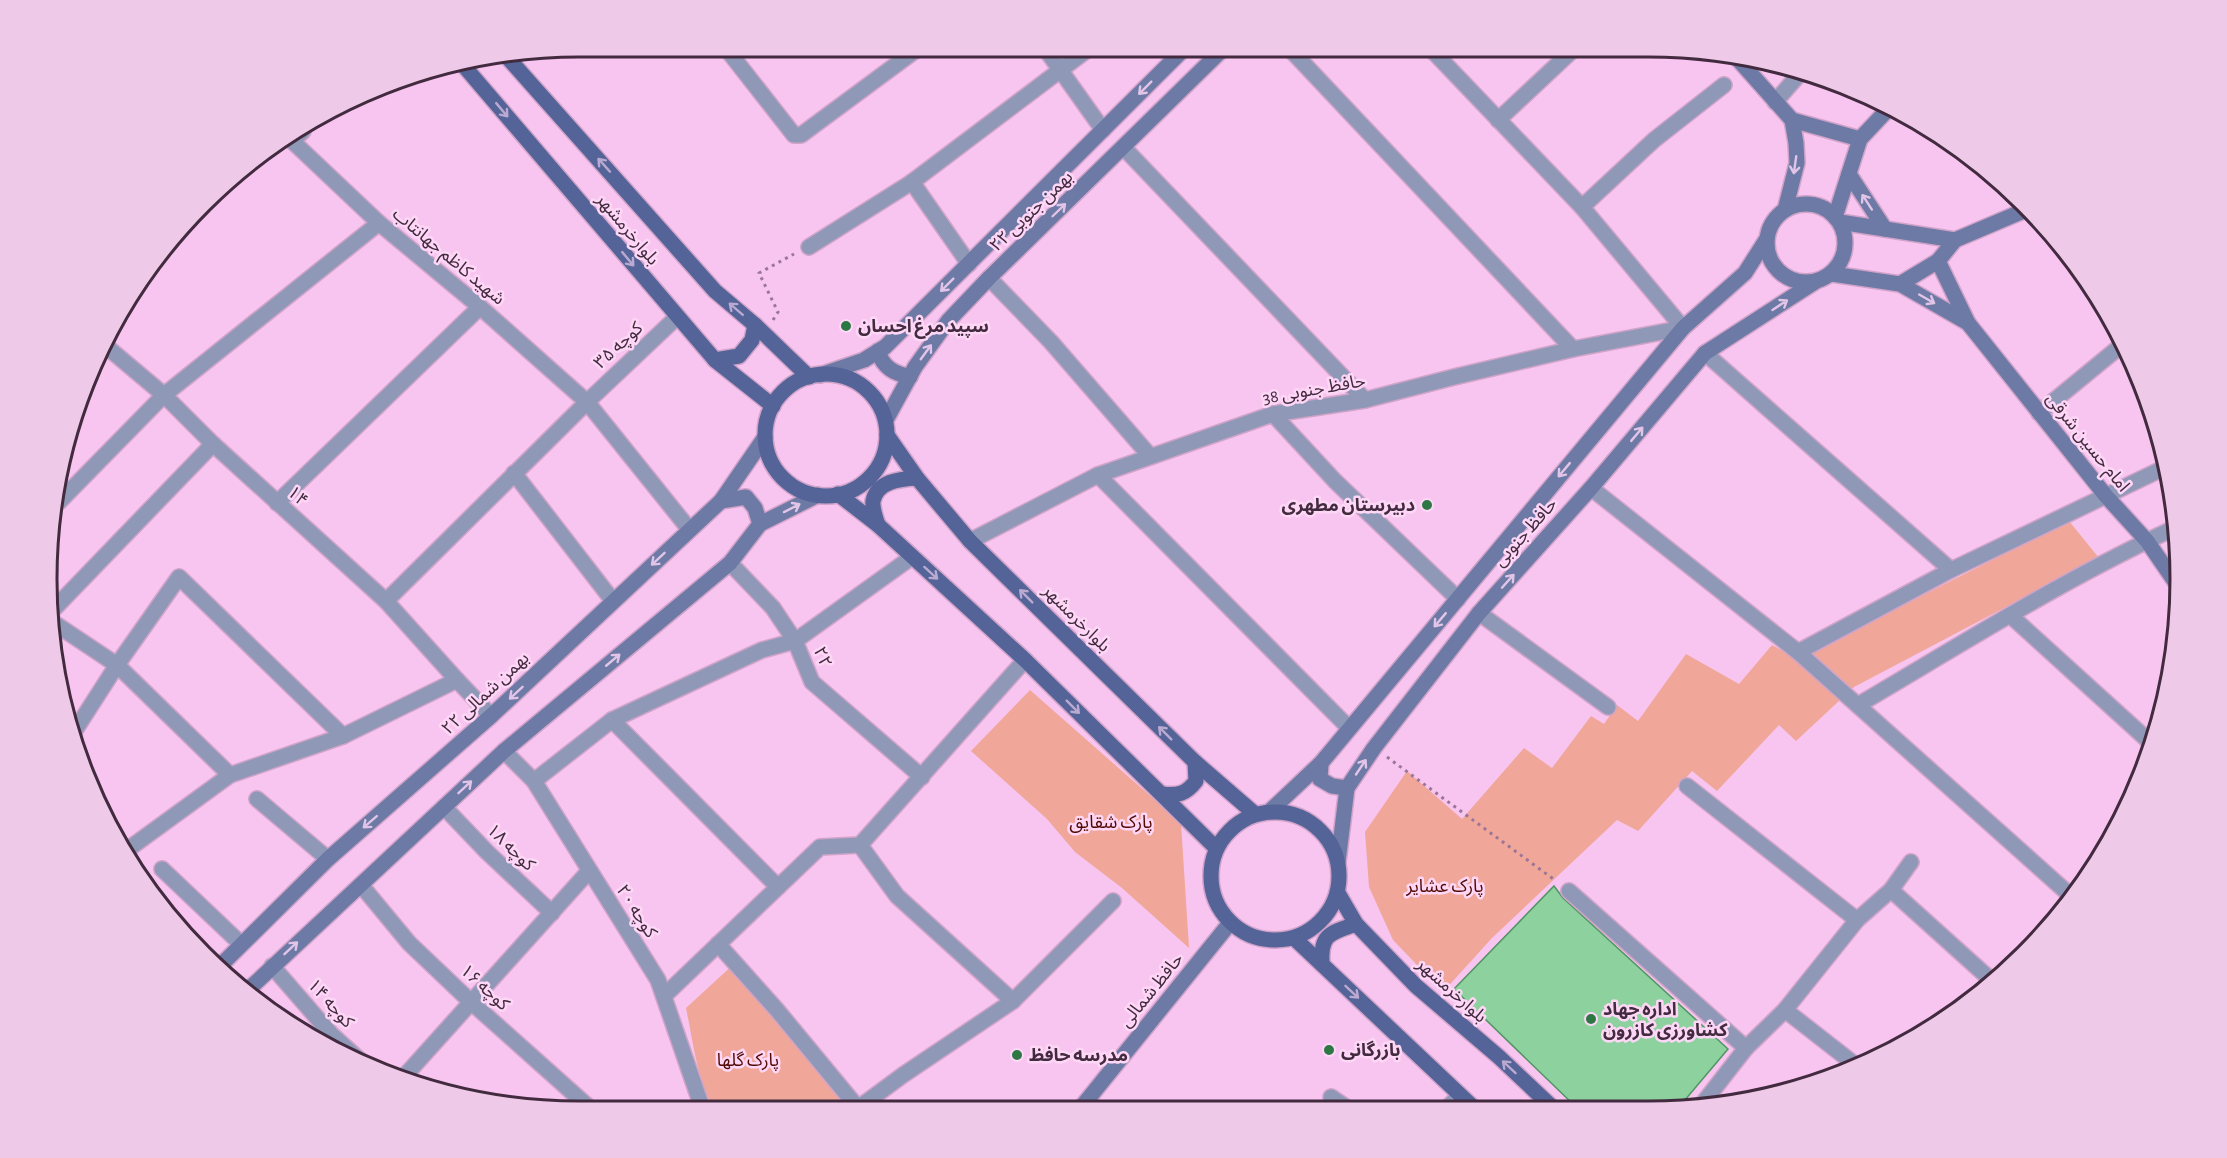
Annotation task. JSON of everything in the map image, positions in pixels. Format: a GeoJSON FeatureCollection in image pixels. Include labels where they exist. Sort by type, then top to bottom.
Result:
{"type":"FeatureCollection","features":[{"type":"Feature","properties":{"kind":"main road","name":"بلوارخرمشهر"},"geometry":{"type":"LineString","coordinates":[[511,61],[715,291],[815,376]]}},
{"type":"Feature","properties":{"kind":"main road","name":"بلوارخرمشهر"},"geometry":{"type":"LineString","coordinates":[[467,69],[715,360],[773,406]]}},
{"type":"Feature","properties":{"kind":"main road"},"geometry":{"type":"LineString","coordinates":[[715,360],[739,356],[760,330]]}},
{"type":"Feature","properties":{"kind":"main road"},"geometry":{"type":"LineString","coordinates":[[815,376],[843,377],[864,387],[881,407],[886,428],[886,451],[880,465],[870,478],[857,488],[838,494],[818,495],[796,488],[784,479],[774,467],[765,437],[767,421],[782,393],[795,383],[815,376]]}},
{"type":"Feature","properties":{"kind":"main road","name":"بلوارخرمشهر"},"geometry":{"type":"LineString","coordinates":[[886,428],[917,478],[970,541],[1195,762],[1263,813]]}},
{"type":"Feature","properties":{"kind":"main road"},"geometry":{"type":"LineString","coordinates":[[878,525],[872,502],[879,488],[897,479],[917,478]]}},
{"type":"Feature","properties":{"kind":"main road"},"geometry":{"type":"LineString","coordinates":[[838,494],[878,525],[1025,660],[1216,848]]}},
{"type":"Feature","properties":{"kind":"main road"},"geometry":{"type":"LineString","coordinates":[[1161,794],[1176,796],[1188,792],[1196,781],[1195,762]]}},
{"type":"Feature","properties":{"kind":"main road"},"geometry":{"type":"LineString","coordinates":[[1286,812],[1300,816],[1314,824],[1334,848],[1338,862],[1340,878],[1338,893],[1331,908],[1322,921],[1309,931],[1294,938],[1276,940],[1258,938],[1241,931],[1230,923],[1215,901],[1211,888],[1210,874],[1216,848],[1232,827],[1263,813],[1286,812]]}},
{"type":"Feature","properties":{"kind":"main road","name":"بلوارخرمشهر"},"geometry":{"type":"LineString","coordinates":[[1338,893],[1356,924],[1416,986],[1546,1101]]}},
{"type":"Feature","properties":{"kind":"main road"},"geometry":{"type":"LineString","coordinates":[[1322,964],[1321,947],[1327,937],[1356,924]]}},
{"type":"Feature","properties":{"kind":"main road"},"geometry":{"type":"LineString","coordinates":[[1294,938],[1466,1101]]}},
{"type":"Feature","properties":{"kind":"street"},"geometry":{"type":"LineString","coordinates":[[734,57],[794,135],[801,135],[906,57]]}},
{"type":"Feature","properties":{"kind":"street"},"geometry":{"type":"LineString","coordinates":[[1052,57],[1103,130]]}},
{"type":"Feature","properties":{"kind":"street"},"geometry":{"type":"LineString","coordinates":[[808,247],[912,182],[1079,57]]}},
{"type":"Feature","properties":{"kind":"street","name":"۲۲ بهمن جنوبی"},"geometry":{"type":"LineString","coordinates":[[815,376],[864,360],[885,347],[1176,57]]}},
{"type":"Feature","properties":{"kind":"street","name":"۲۲ بهمن جنوبی"},"geometry":{"type":"LineString","coordinates":[[886,428],[910,377],[948,321],[1215,57]]}},
{"type":"Feature","properties":{"kind":"street"},"geometry":{"type":"LineString","coordinates":[[1297,57],[1573,349]]}},
{"type":"Feature","properties":{"kind":"street"},"geometry":{"type":"LineString","coordinates":[[1438,57],[1582,207],[1683,328]]}},
{"type":"Feature","properties":{"kind":"street"},"geometry":{"type":"LineString","coordinates":[[1498,120],[1565,57]]}},
{"type":"Feature","properties":{"kind":"street"},"geometry":{"type":"LineString","coordinates":[[1744,66],[1792,120],[1860,139]]}},
{"type":"Feature","properties":{"kind":"street"},"geometry":{"type":"LineString","coordinates":[[1775,102],[1795,79]]}},
{"type":"Feature","properties":{"kind":"street"},"geometry":{"type":"LineString","coordinates":[[1582,207],[1654,140],[1724,85]]}},
{"type":"Feature","properties":{"kind":"street"},"geometry":{"type":"LineString","coordinates":[[1838,220],[1860,139],[1884,114]]}},
{"type":"Feature","properties":{"kind":"street"},"geometry":{"type":"LineString","coordinates":[[1785,210],[1797,163],[1792,120]]}},
{"type":"Feature","properties":{"kind":"street","name":"شهید کاظم جهانتاب"},"geometry":{"type":"LineString","coordinates":[[298,140],[379,223],[480,307],[586,402],[689,530]]}},
{"type":"Feature","properties":{"kind":"street"},"geometry":{"type":"LineString","coordinates":[[1124,148],[1365,400]]}},
{"type":"Feature","properties":{"kind":"street"},"geometry":{"type":"LineString","coordinates":[[1849,174],[1885,229]]}},
{"type":"Feature","properties":{"kind":"street"},"geometry":{"type":"LineString","coordinates":[[912,182],[969,264]]}},
{"type":"Feature","properties":{"kind":"street"},"geometry":{"type":"LineString","coordinates":[[1806,204],[1820,206],[1838,220],[1845,233],[1846,244],[1839,266],[1832,274],[1815,282],[1796,282],[1780,273],[1769,258],[1766,240],[1772,222],[1785,210],[1806,204]]}},
{"type":"Feature","properties":{"kind":"street"},"geometry":{"type":"LineString","coordinates":[[1900,284],[1938,261],[1955,240],[2019,213]]}},
{"type":"Feature","properties":{"kind":"street"},"geometry":{"type":"LineString","coordinates":[[1838,220],[1955,240]]}},
{"type":"Feature","properties":{"kind":"street"},"geometry":{"type":"LineString","coordinates":[[63,498],[164,396],[379,223]]}},
{"type":"Feature","properties":{"kind":"street","name":"حافظ جنوبی"},"geometry":{"type":"LineString","coordinates":[[1263,813],[1321,763],[1683,328],[1745,273],[1766,240]]}},
{"type":"Feature","properties":{"kind":"street"},"geometry":{"type":"LineString","coordinates":[[1938,261],[1968,323]]}},
{"type":"Feature","properties":{"kind":"street"},"geometry":{"type":"LineString","coordinates":[[1832,274],[1900,284],[1968,323]]}},
{"type":"Feature","properties":{"kind":"street"},"geometry":{"type":"LineString","coordinates":[[989,278],[1051,342],[1150,456]]}},
{"type":"Feature","properties":{"kind":"street","name":"حافظ جنوبی"},"geometry":{"type":"LineString","coordinates":[[1338,862],[1347,788],[1374,748],[1479,613],[1591,488],[1705,353],[1815,282]]}},
{"type":"Feature","properties":{"kind":"street"},"geometry":{"type":"LineString","coordinates":[[278,503],[480,307]]}},
{"type":"Feature","properties":{"kind":"street","name":"کوچه ۳۵"},"geometry":{"type":"LineString","coordinates":[[386,601],[586,402],[677,317]]}},
{"type":"Feature","properties":{"kind":"street","name":"امام حسین شرقی"},"geometry":{"type":"LineString","coordinates":[[1968,323],[2106,496],[2147,541],[2170,574]]}},
{"type":"Feature","properties":{"kind":"street","name":"حافظ جنوبی 38"},"geometry":{"type":"LineString","coordinates":[[970,541],[1098,475],[1273,414],[1365,400],[1573,349],[1683,328]]}},
{"type":"Feature","properties":{"kind":"street","name":"۱۴"},"geometry":{"type":"LineString","coordinates":[[110,349],[386,601],[491,716]]}},
{"type":"Feature","properties":{"kind":"street"},"geometry":{"type":"LineString","coordinates":[[2039,413],[2117,349]]}},
{"type":"Feature","properties":{"kind":"street"},"geometry":{"type":"LineString","coordinates":[[878,351],[882,363],[888,368],[910,377]]}},
{"type":"Feature","properties":{"kind":"street"},"geometry":{"type":"LineString","coordinates":[[1705,353],[1951,570]]}},
{"type":"Feature","properties":{"kind":"street"},"geometry":{"type":"LineString","coordinates":[[1273,414],[1335,481],[1458,599]]}},
{"type":"Feature","properties":{"kind":"street","name":"۲۲ بهمن شمالی"},"geometry":{"type":"LineString","coordinates":[[224,961],[328,859],[491,716],[721,501],[765,437]]}},
{"type":"Feature","properties":{"kind":"street"},"geometry":{"type":"LineString","coordinates":[[58,605],[213,444]]}},
{"type":"Feature","properties":{"kind":"street"},"geometry":{"type":"LineString","coordinates":[[1798,652],[1951,570],[2158,471]]}},
{"type":"Feature","properties":{"kind":"street"},"geometry":{"type":"LineString","coordinates":[[514,473],[613,601]]}},
{"type":"Feature","properties":{"kind":"street"},"geometry":{"type":"LineString","coordinates":[[1098,475],[1348,728]]}},
{"type":"Feature","properties":{"kind":"street"},"geometry":{"type":"LineString","coordinates":[[1591,488],[1798,652],[2066,891]]}},
{"type":"Feature","properties":{"kind":"street"},"geometry":{"type":"LineString","coordinates":[[252,986],[504,751],[730,563],[760,524],[818,495]]}},
{"type":"Feature","properties":{"kind":"street"},"geometry":{"type":"LineString","coordinates":[[721,501],[746,497],[755,508],[760,524]]}},
{"type":"Feature","properties":{"kind":"street"},"geometry":{"type":"LineString","coordinates":[[1858,705],[2011,616],[2168,531]]}},
{"type":"Feature","properties":{"kind":"street"},"geometry":{"type":"LineString","coordinates":[[534,781],[612,720],[762,650],[795,641],[912,557]]}},
{"type":"Feature","properties":{"kind":"street","name":"۲۲"},"geometry":{"type":"LineString","coordinates":[[730,563],[773,608],[795,641],[812,682],[922,777]]}},
{"type":"Feature","properties":{"kind":"street"},"geometry":{"type":"LineString","coordinates":[[78,725],[117,664],[179,577],[343,736]]}},
{"type":"Feature","properties":{"kind":"street"},"geometry":{"type":"LineString","coordinates":[[1479,613],[1608,707]]}},
{"type":"Feature","properties":{"kind":"street"},"geometry":{"type":"LineString","coordinates":[[2011,616],[2145,738]]}},
{"type":"Feature","properties":{"kind":"street"},"geometry":{"type":"LineString","coordinates":[[59,626],[117,664],[230,775]]}},
{"type":"Feature","properties":{"kind":"street"},"geometry":{"type":"LineString","coordinates":[[664,996],[820,847],[860,845],[1025,660]]}},
{"type":"Feature","properties":{"kind":"street"},"geometry":{"type":"LineString","coordinates":[[131,847],[230,775],[343,736],[457,680]]}},
{"type":"Feature","properties":{"kind":"street"},"geometry":{"type":"LineString","coordinates":[[612,720],[778,887]]}},
{"type":"Feature","properties":{"kind":"street","name":"کوچه ۲۰"},"geometry":{"type":"LineString","coordinates":[[504,751],[534,781],[658,980],[700,1101]]}},
{"type":"Feature","properties":{"kind":"street"},"geometry":{"type":"LineString","coordinates":[[1321,763],[1320,779],[1332,786],[1347,788]]}},
{"type":"Feature","properties":{"kind":"street"},"geometry":{"type":"LineString","coordinates":[[1687,786],[1857,920]]}},
{"type":"Feature","properties":{"kind":"street"},"geometry":{"type":"LineString","coordinates":[[257,799],[328,859]]}},
{"type":"Feature","properties":{"kind":"street","name":"کوچه ۱۸"},"geometry":{"type":"LineString","coordinates":[[444,807],[487,852],[552,913]]}},
{"type":"Feature","properties":{"kind":"street"},"geometry":{"type":"LineString","coordinates":[[860,845],[897,896],[1014,1001]]}},
{"type":"Feature","properties":{"kind":"street"},"geometry":{"type":"LineString","coordinates":[[1707,1098],[1746,1048],[1785,1010],[1857,920],[1891,890],[1911,862]]}},
{"type":"Feature","properties":{"kind":"street"},"geometry":{"type":"LineString","coordinates":[[162,869],[241,944]]}},
{"type":"Feature","properties":{"kind":"street"},"geometry":{"type":"LineString","coordinates":[[408,1072],[589,871]]}},
{"type":"Feature","properties":{"kind":"street","name":"کوچه ۱۶"},"geometry":{"type":"LineString","coordinates":[[361,885],[409,943],[582,1101]]}},
{"type":"Feature","properties":{"kind":"street"},"geometry":{"type":"LineString","coordinates":[[1891,890],[1986,976]]}},
{"type":"Feature","properties":{"kind":"street"},"geometry":{"type":"LineString","coordinates":[[1569,891],[1746,1048]]}},
{"type":"Feature","properties":{"kind":"street"},"geometry":{"type":"LineString","coordinates":[[869,1101],[903,1075],[1014,1001],[1113,901]]}},
{"type":"Feature","properties":{"kind":"street","name":"حافظ شمالی"},"geometry":{"type":"LineString","coordinates":[[1086,1101],[1230,923]]}},
{"type":"Feature","properties":{"kind":"street"},"geometry":{"type":"LineString","coordinates":[[718,944],[777,1010],[851,1101]]}},
{"type":"Feature","properties":{"kind":"street","name":"کوچه ۱۴"},"geometry":{"type":"LineString","coordinates":[[272,966],[341,1044]]}},
{"type":"Feature","properties":{"kind":"street"},"geometry":{"type":"LineString","coordinates":[[1785,1010],[1849,1061]]}},
{"type":"Feature","properties":{"kind":"street"},"geometry":{"type":"LineString","coordinates":[[1454,1101],[1460,1095]]}},
{"type":"Feature","properties":{"kind":"street"},"geometry":{"type":"LineString","coordinates":[[1331,1097],[1337,1101]]}},
{"type":"Feature","properties":{"kind":"path"},"geometry":{"type":"LineString","coordinates":[[760,330],[778,312],[759,273],[808,247]]}},
{"type":"Feature","properties":{"kind":"path"},"geometry":{"type":"LineString","coordinates":[[1374,748],[1569,891]]}},
{"type":"Feature","properties":{"kind":"green space","name":"پارک عشایر"},"geometry":{"type":"Polygon","coordinates":[[[2069,521],[2099,558],[1854,687],[1796,741],[1779,725],[1717,791],[1692,771],[1638,831],[1617,820],[1492,938],[1443,992],[1393,940],[1369,887],[1365,832],[1407,771],[1462,819],[1524,748],[1552,768],[1591,716],[1604,724],[1617,705],[1638,721],[1686,654],[1739,684],[1772,645],[1797,659],[2069,521]]]}},
{"type":"Feature","properties":{"kind":"green space","name":"پارک شقایق"},"geometry":{"type":"Polygon","coordinates":[[[1030,690],[1181,823],[1189,948],[1122,888],[1075,852],[1047,819],[971,751],[1030,690]]]}},
{"type":"Feature","properties":{"kind":"green space","name":"پارک گلها"},"geometry":{"type":"Polygon","coordinates":[[[735,963],[842,1101],[710,1101],[703,1086],[693,1047],[686,1008],[735,963]]]}},
{"type":"Feature","properties":{"kind":"building","name":"اداره جهاد کشاورزی کازرون"},"geometry":{"type":"Polygon","coordinates":[[[1554,886],[1563,898],[1728,1049],[1685,1100],[1570,1101],[1454,989],[1554,886]]]}},
{"type":"Feature","properties":{"kind":"place","name":"سپید مرغ احسان"},"geometry":{"type":"Point","coordinates":[846,326]}},
{"type":"Feature","properties":{"kind":"place","name":"دبیرستان مطهری"},"geometry":{"type":"Point","coordinates":[1427,505]}},
{"type":"Feature","properties":{"kind":"place","name":"اداره جهاد کشاورزی کازرون"},"geometry":{"type":"Point","coordinates":[1591,1019]}},
{"type":"Feature","properties":{"kind":"place","name":"بازرگانی"},"geometry":{"type":"Point","coordinates":[1329,1050]}},
{"type":"Feature","properties":{"kind":"place","name":"مدرسه حافظ"},"geometry":{"type":"Point","coordinates":[1017,1055]}}]}
